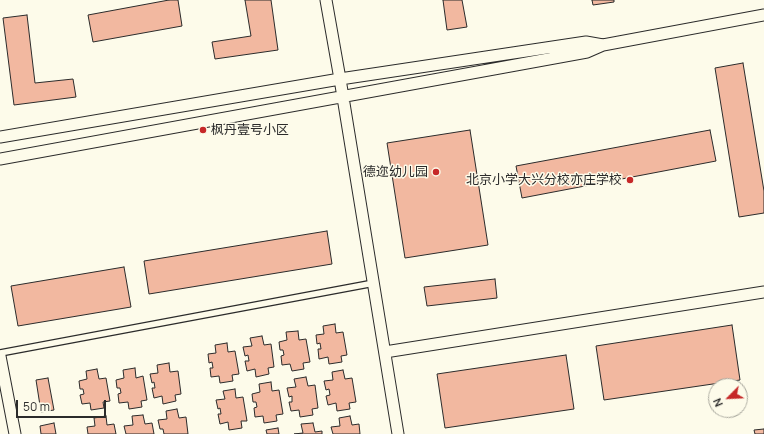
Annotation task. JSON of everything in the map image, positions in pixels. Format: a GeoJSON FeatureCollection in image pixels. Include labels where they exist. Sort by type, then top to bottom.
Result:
{"type":"FeatureCollection","features":[{"type":"Feature","properties":{"kind":"street"},"geometry":{"type":"LineString","coordinates":[[326,0],[398,434]]}},
{"type":"Feature","properties":{"kind":"street"},"geometry":{"type":"LineString","coordinates":[[0,159],[588,52],[603,45],[764,15]]}},
{"type":"Feature","properties":{"kind":"street"},"geometry":{"type":"LineString","coordinates":[[0,137],[340,79],[586,42],[603,45]]}},
{"type":"Feature","properties":{"kind":"street"},"geometry":{"type":"LineString","coordinates":[[385,352],[764,292]]}},
{"type":"Feature","properties":{"kind":"street"},"geometry":{"type":"LineString","coordinates":[[0,354],[15,434]]}},
{"type":"Feature","properties":{"kind":"lane"},"geometry":{"type":"LineString","coordinates":[[0,354],[374,283]]}},
{"type":"Feature","properties":{"kind":"building"},"geometry":{"type":"Polygon","coordinates":[[[169,0],[178,0],[182,26],[93,42],[88,15],[169,0]]]}},
{"type":"Feature","properties":{"kind":"building"},"geometry":{"type":"Polygon","coordinates":[[[245,0],[271,0],[278,50],[215,59],[212,42],[251,36],[245,0]]]}},
{"type":"Feature","properties":{"kind":"building"},"geometry":{"type":"Polygon","coordinates":[[[443,0],[462,0],[467,27],[447,30],[443,0]]]}},
{"type":"Feature","properties":{"kind":"building"},"geometry":{"type":"Polygon","coordinates":[[[592,0],[614,0],[614,2],[593,5],[592,0]]]}},
{"type":"Feature","properties":{"kind":"building"},"geometry":{"type":"Polygon","coordinates":[[[27,15],[35,83],[73,79],[76,97],[14,105],[3,18],[27,15]]]}},
{"type":"Feature","properties":{"kind":"building"},"geometry":{"type":"Polygon","coordinates":[[[743,63],[764,191],[764,213],[739,217],[715,68],[743,63]]]}},
{"type":"Feature","properties":{"kind":"building"},"geometry":{"type":"Polygon","coordinates":[[[470,130],[488,245],[405,258],[387,143],[470,130]]]}},
{"type":"Feature","properties":{"kind":"building"},"geometry":{"type":"Polygon","coordinates":[[[710,130],[716,161],[522,198],[516,166],[710,130]]]}},
{"type":"Feature","properties":{"kind":"building"},"geometry":{"type":"Polygon","coordinates":[[[327,231],[332,264],[149,294],[144,261],[327,231]]]}},
{"type":"Feature","properties":{"kind":"building"},"geometry":{"type":"Polygon","coordinates":[[[124,267],[131,307],[18,326],[11,286],[124,267]]]}},
{"type":"Feature","properties":{"kind":"building"},"geometry":{"type":"Polygon","coordinates":[[[495,279],[497,298],[427,306],[424,287],[495,279]]]}},
{"type":"Feature","properties":{"kind":"building"},"geometry":{"type":"Polygon","coordinates":[[[335,324],[336,333],[343,332],[347,355],[341,356],[342,362],[329,364],[328,357],[319,359],[318,349],[321,349],[320,343],[317,344],[316,335],[324,334],[323,326],[335,324]]]}},
{"type":"Feature","properties":{"kind":"building"},"geometry":{"type":"Polygon","coordinates":[[[732,325],[740,378],[708,378],[708,385],[604,400],[596,346],[732,325]]]}},
{"type":"Feature","properties":{"kind":"building"},"geometry":{"type":"Polygon","coordinates":[[[298,331],[299,340],[306,339],[310,362],[303,363],[304,369],[292,371],[290,364],[282,365],[281,356],[284,355],[283,350],[280,350],[279,342],[287,340],[286,332],[298,331]]]}},
{"type":"Feature","properties":{"kind":"building"},"geometry":{"type":"Polygon","coordinates":[[[262,336],[264,345],[271,344],[274,367],[268,368],[269,374],[256,377],[255,369],[247,371],[245,361],[249,361],[248,355],[245,356],[243,347],[252,346],[250,338],[262,336]]]}},
{"type":"Feature","properties":{"kind":"building"},"geometry":{"type":"Polygon","coordinates":[[[227,343],[228,352],[235,351],[239,374],[232,375],[233,381],[220,383],[219,376],[211,377],[210,368],[213,368],[212,362],[209,363],[208,354],[216,353],[215,345],[227,343]]]}},
{"type":"Feature","properties":{"kind":"building"},"geometry":{"type":"Polygon","coordinates":[[[566,355],[574,409],[445,428],[437,374],[566,355]]]}},
{"type":"Feature","properties":{"kind":"building"},"geometry":{"type":"Polygon","coordinates":[[[169,363],[170,372],[178,371],[181,394],[175,395],[176,401],[163,404],[162,396],[154,398],[152,388],[155,388],[154,382],[152,383],[150,374],[158,373],[157,365],[169,363]]]}},
{"type":"Feature","properties":{"kind":"building"},"geometry":{"type":"Polygon","coordinates":[[[135,368],[136,378],[143,376],[147,400],[141,401],[142,407],[129,409],[128,402],[119,403],[118,394],[121,393],[120,388],[117,388],[116,380],[124,378],[123,370],[135,368]]]}},
{"type":"Feature","properties":{"kind":"building"},"geometry":{"type":"Polygon","coordinates":[[[97,369],[99,379],[106,378],[110,401],[103,402],[104,408],[91,410],[90,403],[82,404],[80,395],[84,394],[83,389],[80,389],[79,381],[87,379],[86,371],[97,369]]]}},
{"type":"Feature","properties":{"kind":"building"},"geometry":{"type":"Polygon","coordinates":[[[343,370],[345,379],[352,378],[356,402],[349,403],[350,409],[337,411],[336,403],[328,405],[326,396],[330,395],[329,389],[326,390],[324,381],[333,380],[332,372],[343,370]]]}},
{"type":"Feature","properties":{"kind":"building"},"geometry":{"type":"Polygon","coordinates":[[[306,377],[308,386],[315,385],[318,408],[312,409],[313,415],[300,417],[299,410],[291,411],[289,402],[292,402],[292,396],[289,397],[287,388],[296,387],[294,379],[306,377]]]}},
{"type":"Feature","properties":{"kind":"building"},"geometry":{"type":"Polygon","coordinates":[[[48,378],[54,410],[41,412],[36,380],[48,378]]]}},
{"type":"Feature","properties":{"kind":"building"},"geometry":{"type":"Polygon","coordinates":[[[271,382],[272,391],[279,390],[283,414],[276,415],[277,421],[264,423],[263,416],[255,417],[254,408],[257,407],[256,402],[253,402],[252,394],[260,392],[259,384],[271,382]]]}},
{"type":"Feature","properties":{"kind":"building"},"geometry":{"type":"Polygon","coordinates":[[[235,389],[236,398],[243,397],[247,421],[241,421],[242,428],[229,430],[228,422],[220,424],[218,414],[221,414],[220,408],[218,409],[216,400],[225,399],[223,391],[235,389]]]}},
{"type":"Feature","properties":{"kind":"building"},"geometry":{"type":"Polygon","coordinates":[[[177,409],[179,418],[186,417],[188,434],[164,434],[163,429],[160,429],[158,420],[167,419],[166,411],[177,409]]]}},
{"type":"Feature","properties":{"kind":"building"},"geometry":{"type":"Polygon","coordinates":[[[143,415],[145,424],[152,423],[154,434],[126,434],[124,426],[133,425],[132,416],[143,415]]]}},
{"type":"Feature","properties":{"kind":"building"},"geometry":{"type":"Polygon","coordinates":[[[106,416],[107,425],[114,424],[116,434],[88,434],[87,427],[95,426],[94,418],[106,416]]]}},
{"type":"Feature","properties":{"kind":"building"},"geometry":{"type":"Polygon","coordinates":[[[350,416],[352,425],[359,424],[360,434],[333,434],[331,427],[340,426],[339,418],[350,416]]]}},
{"type":"Feature","properties":{"kind":"building"},"geometry":{"type":"Polygon","coordinates":[[[54,423],[56,434],[41,434],[40,426],[54,423]]]}},
{"type":"Feature","properties":{"kind":"building"},"geometry":{"type":"Polygon","coordinates":[[[313,423],[315,432],[322,431],[322,434],[294,434],[303,433],[301,424],[313,423]]]}},
{"type":"Feature","properties":{"kind":"building"},"geometry":{"type":"Polygon","coordinates":[[[278,428],[279,434],[267,434],[266,430],[278,428]]]}},
{"type":"Feature","properties":{"kind":"building"},"geometry":{"type":"Polygon","coordinates":[[[764,429],[764,434],[755,434],[754,430],[764,429]]]}},
{"type":"Feature","properties":{"kind":"place","name":"枫丹壹号小区"},"geometry":{"type":"Point","coordinates":[203,130]}},
{"type":"Feature","properties":{"kind":"place","name":"德迩幼儿园"},"geometry":{"type":"Point","coordinates":[436,172]}},
{"type":"Feature","properties":{"kind":"place","name":"北京小学大兴分校亦庄学校"},"geometry":{"type":"Point","coordinates":[630,180]}}]}
